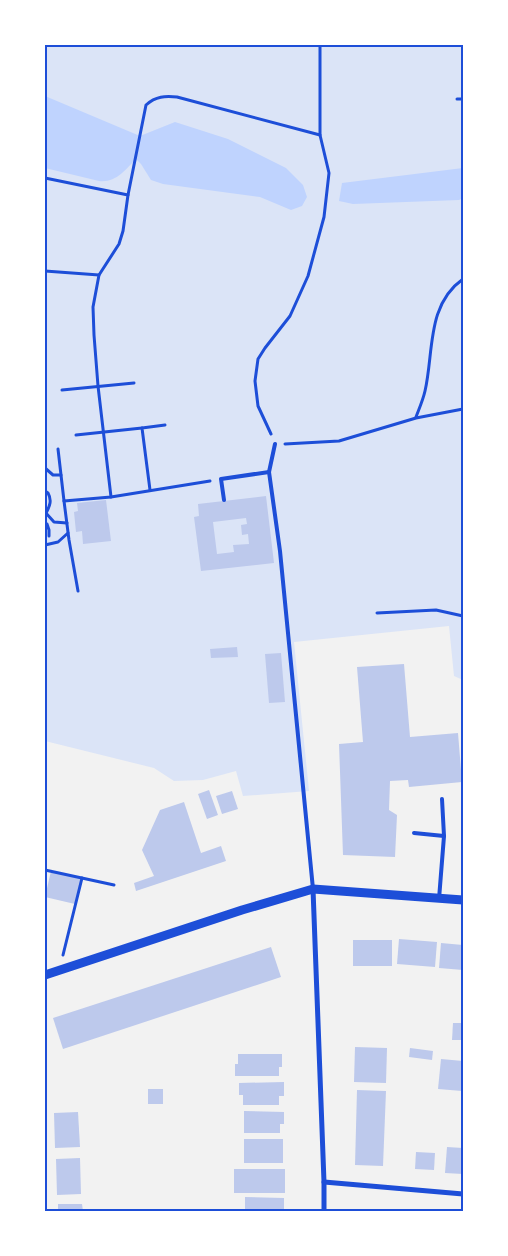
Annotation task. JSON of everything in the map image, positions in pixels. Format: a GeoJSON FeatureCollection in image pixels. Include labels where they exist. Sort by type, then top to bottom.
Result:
{"type":"FeatureCollection","features":[{"type":"Feature","properties":{"kind":"street"},"geometry":{"type":"LineString","coordinates":[[313,888],[324,1211]]}},
{"type":"Feature","properties":{"kind":"street"},"geometry":{"type":"LineString","coordinates":[[45,976],[313,888],[463,900]]}},
{"type":"Feature","properties":{"kind":"street"},"geometry":{"type":"LineString","coordinates":[[324,1182],[463,1194]]}},
{"type":"Feature","properties":{"kind":"lane"},"geometry":{"type":"LineString","coordinates":[[275,444],[269,472],[280,551],[313,888]]}},
{"type":"Feature","properties":{"kind":"lane"},"geometry":{"type":"LineString","coordinates":[[224,500],[221,479],[269,472]]}},
{"type":"Feature","properties":{"kind":"lane"},"geometry":{"type":"LineString","coordinates":[[439,899],[444,836],[442,799]]}},
{"type":"Feature","properties":{"kind":"lane"},"geometry":{"type":"LineString","coordinates":[[414,833],[444,836]]}},
{"type":"Feature","properties":{"kind":"path"},"geometry":{"type":"LineString","coordinates":[[320,45],[320,135],[329,173],[324,217],[308,276],[290,316],[258,359],[255,381],[258,406],[275,444],[339,441],[416,418],[463,409]]}},
{"type":"Feature","properties":{"kind":"path"},"geometry":{"type":"LineString","coordinates":[[111,496],[98,386],[93,307],[99,275],[120,244],[146,105],[151,100],[163,96],[177,97],[320,135]]}},
{"type":"Feature","properties":{"kind":"path"},"geometry":{"type":"LineString","coordinates":[[458,99],[463,99]]}},
{"type":"Feature","properties":{"kind":"path"},"geometry":{"type":"LineString","coordinates":[[45,178],[128,195]]}},
{"type":"Feature","properties":{"kind":"path"},"geometry":{"type":"LineString","coordinates":[[45,271],[99,275]]}},
{"type":"Feature","properties":{"kind":"path"},"geometry":{"type":"LineString","coordinates":[[416,418],[425,391],[431,343],[439,307],[463,279]]}},
{"type":"Feature","properties":{"kind":"path"},"geometry":{"type":"LineString","coordinates":[[62,390],[134,383]]}},
{"type":"Feature","properties":{"kind":"path"},"geometry":{"type":"LineString","coordinates":[[76,435],[165,425]]}},
{"type":"Feature","properties":{"kind":"path"},"geometry":{"type":"LineString","coordinates":[[142,428],[150,490]]}},
{"type":"Feature","properties":{"kind":"path"},"geometry":{"type":"LineString","coordinates":[[58,449],[68,533],[78,591]]}},
{"type":"Feature","properties":{"kind":"path"},"geometry":{"type":"LineString","coordinates":[[45,468],[53,475],[61,475]]}},
{"type":"Feature","properties":{"kind":"path"},"geometry":{"type":"LineString","coordinates":[[64,501],[111,496],[221,479]]}},
{"type":"Feature","properties":{"kind":"path"},"geometry":{"type":"LineString","coordinates":[[45,492],[48,493],[50,504],[45,512],[52,520],[59,523],[67,523]]}},
{"type":"Feature","properties":{"kind":"path"},"geometry":{"type":"LineString","coordinates":[[49,536],[50,530],[46,524],[52,520]]}},
{"type":"Feature","properties":{"kind":"path"},"geometry":{"type":"LineString","coordinates":[[45,545],[58,542],[68,533]]}},
{"type":"Feature","properties":{"kind":"path"},"geometry":{"type":"LineString","coordinates":[[377,613],[436,610],[463,616]]}},
{"type":"Feature","properties":{"kind":"path"},"geometry":{"type":"LineString","coordinates":[[45,870],[114,886]]}},
{"type":"Feature","properties":{"kind":"path"},"geometry":{"type":"LineString","coordinates":[[59,971],[82,878]]}},
{"type":"Feature","properties":{"kind":"shaded area"},"geometry":{"type":"Polygon","coordinates":[[[45,45],[463,45],[463,680],[454,676],[449,626],[294,642],[309,791],[243,796],[236,771],[203,780],[174,781],[154,768],[45,741],[45,45]]]}},
{"type":"Feature","properties":{"kind":"water"},"geometry":{"type":"Polygon","coordinates":[[[45,96],[140,136],[175,122],[228,139],[286,168],[303,185],[307,197],[302,206],[291,210],[260,197],[163,184],[151,180],[136,159],[120,175],[105,181],[45,168],[45,96]]]}},
{"type":"Feature","properties":{"kind":"water"},"geometry":{"type":"Polygon","coordinates":[[[463,168],[463,198],[459,200],[353,204],[339,201],[342,183],[463,168]]]}},
{"type":"Feature","properties":{"kind":"building"},"geometry":{"type":"Polygon","coordinates":[[[266,496],[274,563],[201,571],[194,517],[199,516],[198,504],[266,496]],[[246,518],[213,522],[217,554],[234,552],[233,545],[249,544],[248,534],[242,535],[241,525],[247,524],[246,518]]]}},
{"type":"Feature","properties":{"kind":"building"},"geometry":{"type":"Polygon","coordinates":[[[106,500],[111,541],[83,544],[82,531],[76,532],[74,512],[78,511],[77,503],[106,500]]]}},
{"type":"Feature","properties":{"kind":"building"},"geometry":{"type":"Polygon","coordinates":[[[237,647],[238,657],[211,658],[210,649],[237,647]]]}},
{"type":"Feature","properties":{"kind":"building"},"geometry":{"type":"Polygon","coordinates":[[[281,653],[285,702],[269,703],[265,654],[281,653]]]}},
{"type":"Feature","properties":{"kind":"building"},"geometry":{"type":"Polygon","coordinates":[[[404,664],[410,737],[458,733],[462,782],[409,787],[408,780],[390,781],[389,810],[397,815],[395,857],[343,855],[339,744],[363,742],[357,667],[404,664]]]}},
{"type":"Feature","properties":{"kind":"building"},"geometry":{"type":"Polygon","coordinates":[[[209,790],[218,815],[207,819],[198,794],[209,790]]]}},
{"type":"Feature","properties":{"kind":"building"},"geometry":{"type":"Polygon","coordinates":[[[232,791],[238,809],[222,814],[216,796],[232,791]]]}},
{"type":"Feature","properties":{"kind":"building"},"geometry":{"type":"Polygon","coordinates":[[[184,802],[201,853],[221,846],[226,861],[136,891],[134,883],[154,876],[142,850],[160,810],[184,802]]]}},
{"type":"Feature","properties":{"kind":"building"},"geometry":{"type":"Polygon","coordinates":[[[51,871],[81,878],[75,904],[45,897],[51,871]]]}},
{"type":"Feature","properties":{"kind":"building"},"geometry":{"type":"Polygon","coordinates":[[[399,939],[437,942],[435,967],[397,964],[399,939]]]}},
{"type":"Feature","properties":{"kind":"building"},"geometry":{"type":"Polygon","coordinates":[[[353,940],[392,940],[392,966],[353,966],[353,940]]]}},
{"type":"Feature","properties":{"kind":"building"},"geometry":{"type":"Polygon","coordinates":[[[441,943],[463,945],[463,970],[439,968],[441,943]]]}},
{"type":"Feature","properties":{"kind":"building"},"geometry":{"type":"Polygon","coordinates":[[[271,947],[281,977],[63,1049],[53,1018],[271,947]]]}},
{"type":"Feature","properties":{"kind":"building"},"geometry":{"type":"Polygon","coordinates":[[[453,1023],[463,1023],[463,1040],[452,1040],[453,1023]]]}},
{"type":"Feature","properties":{"kind":"building"},"geometry":{"type":"Polygon","coordinates":[[[355,1047],[387,1048],[386,1083],[354,1082],[355,1047]]]}},
{"type":"Feature","properties":{"kind":"building"},"geometry":{"type":"Polygon","coordinates":[[[410,1048],[433,1051],[432,1060],[409,1057],[410,1048]]]}},
{"type":"Feature","properties":{"kind":"building"},"geometry":{"type":"Polygon","coordinates":[[[238,1054],[282,1054],[282,1067],[279,1067],[279,1076],[235,1076],[235,1064],[238,1064],[238,1054]]]}},
{"type":"Feature","properties":{"kind":"building"},"geometry":{"type":"Polygon","coordinates":[[[441,1059],[463,1061],[462,1091],[438,1089],[441,1059]]]}},
{"type":"Feature","properties":{"kind":"building"},"geometry":{"type":"Polygon","coordinates":[[[284,1082],[284,1096],[279,1096],[279,1105],[243,1105],[243,1095],[239,1095],[239,1083],[284,1082]]]}},
{"type":"Feature","properties":{"kind":"building"},"geometry":{"type":"Polygon","coordinates":[[[148,1089],[163,1089],[163,1104],[148,1104],[148,1089]]]}},
{"type":"Feature","properties":{"kind":"building"},"geometry":{"type":"Polygon","coordinates":[[[357,1090],[386,1091],[383,1166],[355,1165],[357,1090]]]}},
{"type":"Feature","properties":{"kind":"building"},"geometry":{"type":"Polygon","coordinates":[[[244,1111],[284,1112],[284,1124],[280,1124],[280,1133],[244,1133],[244,1111]]]}},
{"type":"Feature","properties":{"kind":"building"},"geometry":{"type":"Polygon","coordinates":[[[78,1112],[80,1147],[55,1148],[54,1113],[78,1112]]]}},
{"type":"Feature","properties":{"kind":"building"},"geometry":{"type":"Polygon","coordinates":[[[244,1139],[283,1139],[283,1163],[244,1163],[244,1139]]]}},
{"type":"Feature","properties":{"kind":"building"},"geometry":{"type":"Polygon","coordinates":[[[447,1147],[463,1148],[463,1174],[445,1173],[447,1147]]]}},
{"type":"Feature","properties":{"kind":"building"},"geometry":{"type":"Polygon","coordinates":[[[416,1152],[435,1153],[434,1170],[415,1169],[416,1152]]]}},
{"type":"Feature","properties":{"kind":"building"},"geometry":{"type":"Polygon","coordinates":[[[80,1158],[81,1194],[57,1195],[56,1159],[80,1158]]]}},
{"type":"Feature","properties":{"kind":"building"},"geometry":{"type":"Polygon","coordinates":[[[234,1169],[285,1169],[285,1193],[234,1193],[234,1169]]]}},
{"type":"Feature","properties":{"kind":"building"},"geometry":{"type":"Polygon","coordinates":[[[245,1197],[284,1198],[284,1211],[245,1211],[245,1197]]]}},
{"type":"Feature","properties":{"kind":"building"},"geometry":{"type":"Polygon","coordinates":[[[58,1204],[82,1204],[83,1211],[58,1211],[58,1204]]]}}]}
